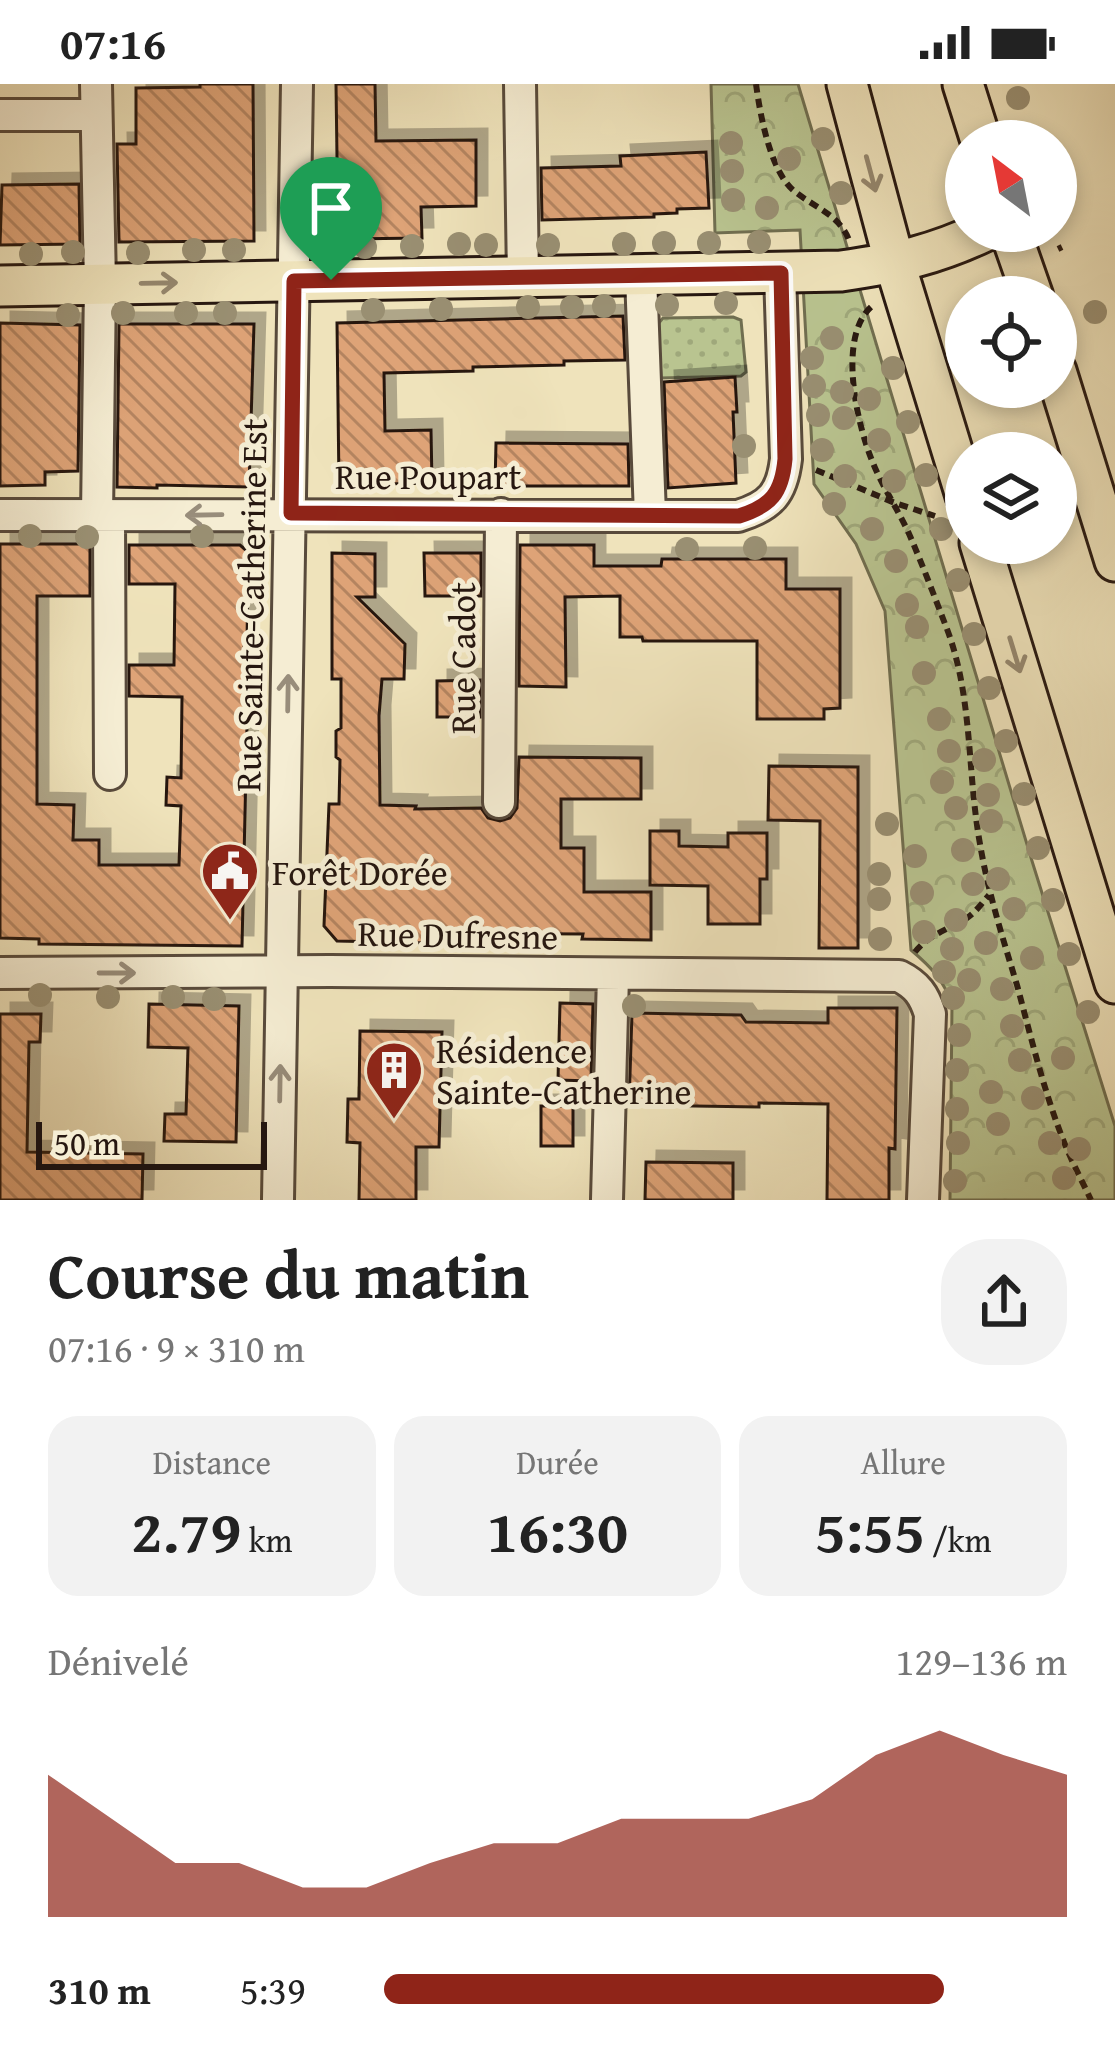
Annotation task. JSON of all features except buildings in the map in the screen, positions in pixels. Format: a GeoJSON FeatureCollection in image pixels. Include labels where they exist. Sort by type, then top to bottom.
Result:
{"type":"FeatureCollection","features":[{"type":"Feature","properties":{"kind":"main road"},"geometry":{"type":"LineString","coordinates":[[847,84],[945,480]]}},
{"type":"Feature","properties":{"kind":"main road"},"geometry":{"type":"LineString","coordinates":[[963,84],[974,120]]}},
{"type":"Feature","properties":{"kind":"main road"},"geometry":{"type":"LineString","coordinates":[[0,286],[841,271],[895,264],[945,250]]}},
{"type":"Feature","properties":{"kind":"main road"},"geometry":{"type":"LineString","coordinates":[[1067,408],[1115,561]]}},
{"type":"Feature","properties":{"kind":"main road"},"geometry":{"type":"LineString","coordinates":[[986,564],[1115,983]]}},
{"type":"Feature","properties":{"kind":"street","name":"Rue Sainte-Catherine Est"},"geometry":{"type":"LineString","coordinates":[[278,1200],[297,84]]}},
{"type":"Feature","properties":{"kind":"street"},"geometry":{"type":"LineString","coordinates":[[520,84],[523,278]]}},
{"type":"Feature","properties":{"kind":"street"},"geometry":{"type":"LineString","coordinates":[[0,115],[96,99],[110,774]]}},
{"type":"Feature","properties":{"kind":"street","name":"Rue Poupart"},"geometry":{"type":"LineString","coordinates":[[0,515],[739,516],[759,510],[776,494],[785,459],[781,273]]}},
{"type":"Feature","properties":{"kind":"street"},"geometry":{"type":"LineString","coordinates":[[641,276],[650,515]]}},
{"type":"Feature","properties":{"kind":"street","name":"Rue Cadot"},"geometry":{"type":"LineString","coordinates":[[499,802],[501,514]]}},
{"type":"Feature","properties":{"kind":"street"},"geometry":{"type":"LineString","coordinates":[[913,969],[930,1014],[923,1200]]}},
{"type":"Feature","properties":{"kind":"street","name":"Rue Dufresne"},"geometry":{"type":"LineString","coordinates":[[0,973],[898,976],[913,969]]}},
{"type":"Feature","properties":{"kind":"street"},"geometry":{"type":"LineString","coordinates":[[607,1200],[613,975]]}},
{"type":"Feature","properties":{"kind":"path"},"geometry":{"type":"LineString","coordinates":[[756,84],[770,145],[789,188],[845,230]]}},
{"type":"Feature","properties":{"kind":"path"},"geometry":{"type":"LineString","coordinates":[[869,309],[853,339],[852,369],[863,436],[911,538],[961,671],[969,770],[990,894],[1063,1138],[1091,1200]]}},
{"type":"Feature","properties":{"kind":"path"},"geometry":{"type":"LineString","coordinates":[[812,468],[895,503],[945,506]]}},
{"type":"Feature","properties":{"kind":"path"},"geometry":{"type":"LineString","coordinates":[[913,969],[922,943],[970,916],[990,894]]}},
{"type":"Feature","properties":{"kind":"green space"},"geometry":{"type":"Polygon","coordinates":[[[711,84],[798,84],[1115,1126],[1115,1200],[950,1200],[952,1005],[936,974],[911,950],[885,611],[856,544],[814,484],[800,230],[715,233],[711,84]]]}},
{"type":"Feature","properties":{"kind":"green space"},"geometry":{"type":"Polygon","coordinates":[[[663,318],[741,320],[746,372],[741,376],[661,378],[658,324],[663,318]]]}},
{"type":"Feature","properties":{"kind":"place","name":"Forêt Dorée"},"geometry":{"type":"Point","coordinates":[230,922]}},
{"type":"Feature","properties":{"kind":"place","name":"Résidence Sainte-Catherine"},"geometry":{"type":"Point","coordinates":[394,1121]}},
{"type":"Feature","properties":{"kind":"route"},"geometry":{"type":"LineString","coordinates":[[781,273],[785,459],[776,494],[759,510],[739,516],[291,513],[294,281],[331,280],[781,273]]}}]}
